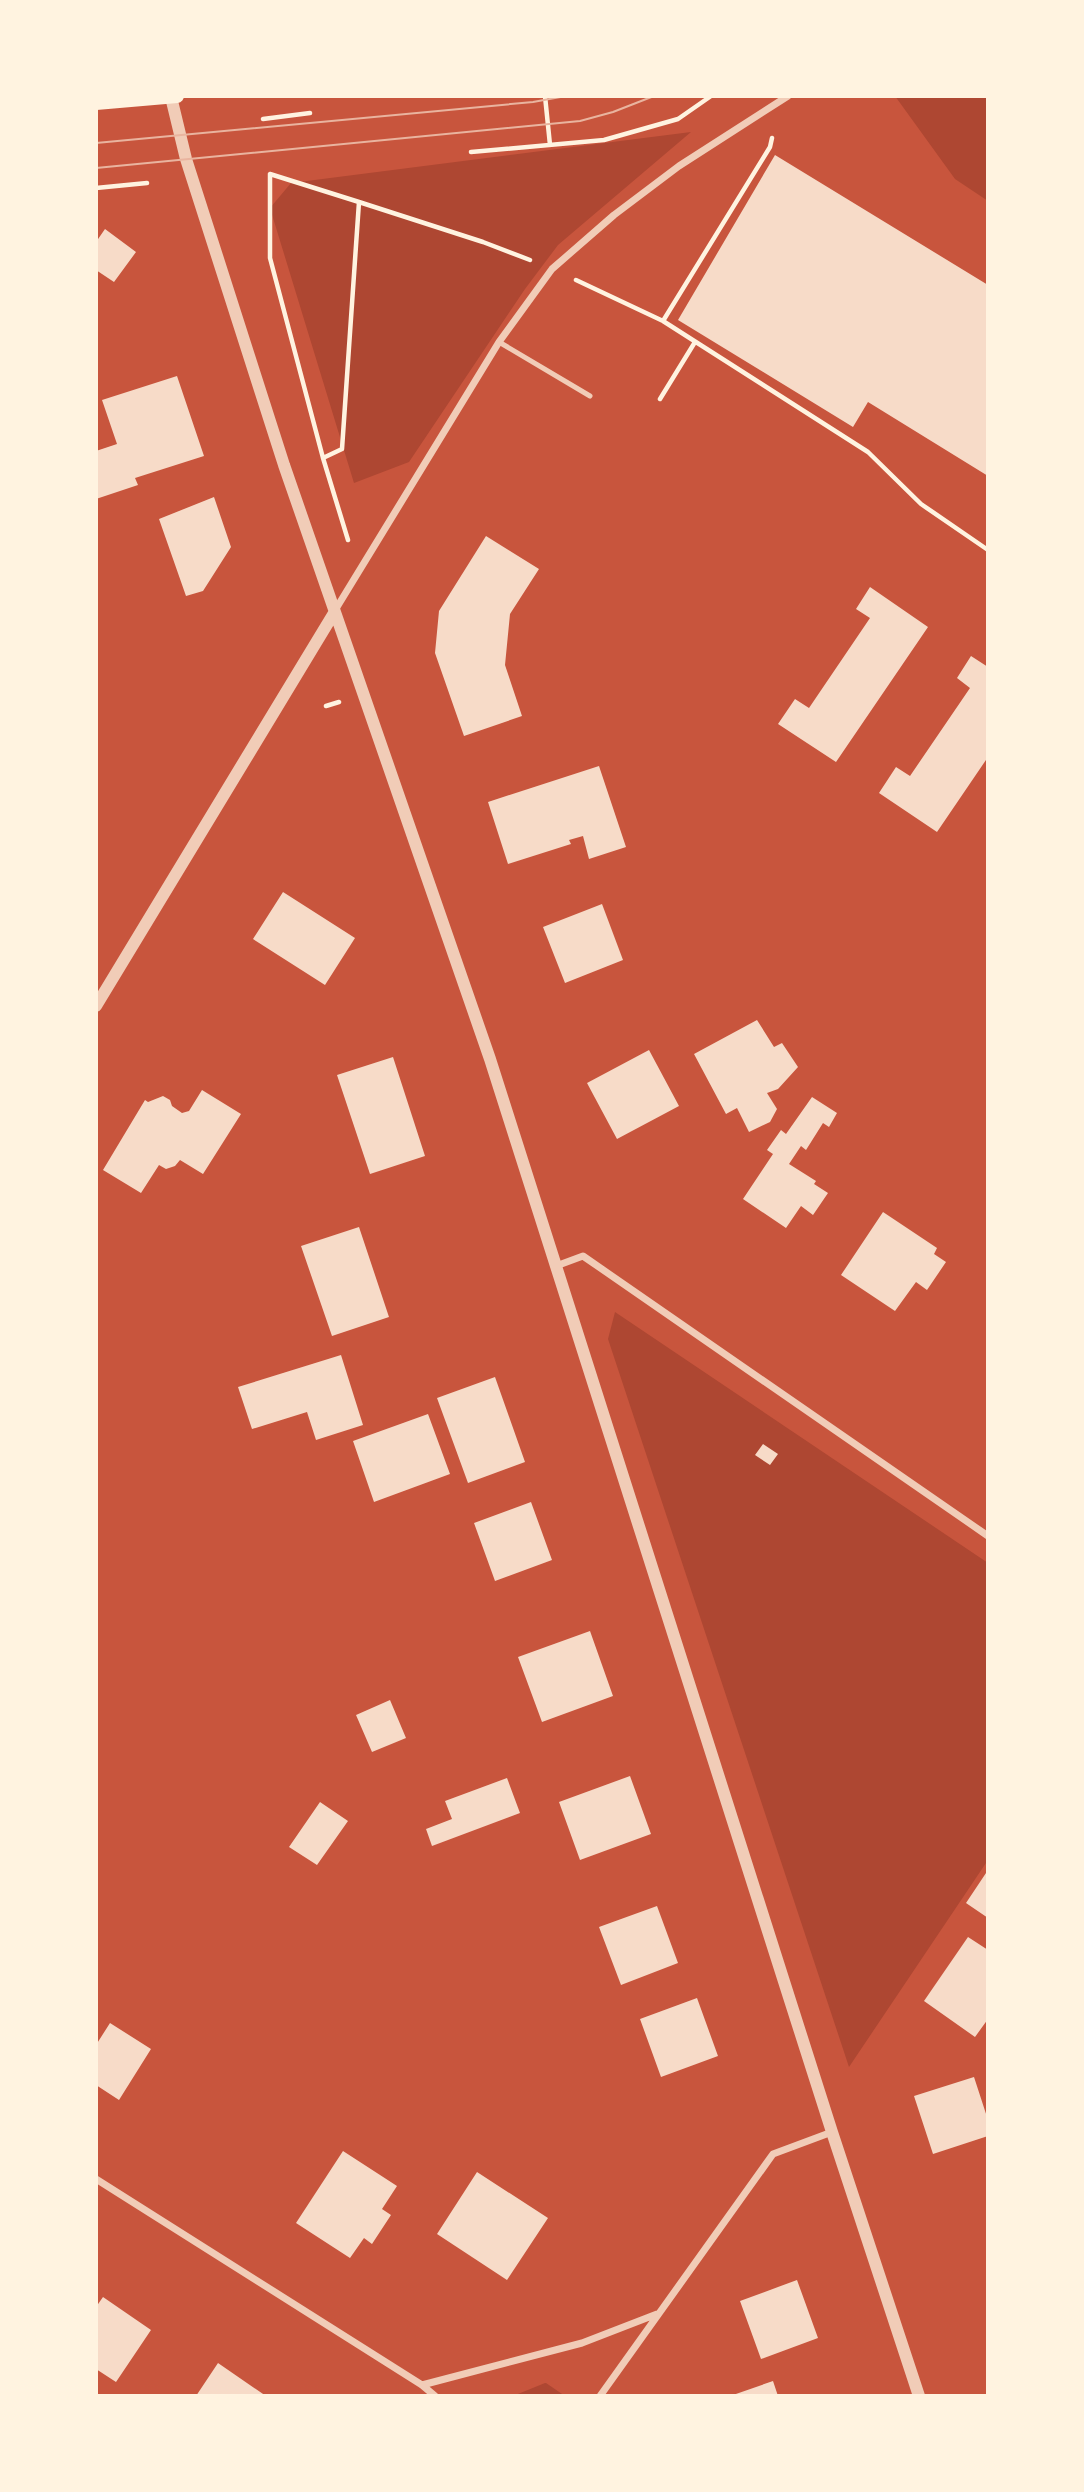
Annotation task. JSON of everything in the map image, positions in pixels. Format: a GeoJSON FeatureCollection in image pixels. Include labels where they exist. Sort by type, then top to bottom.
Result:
{"type":"FeatureCollection","features":[{"type":"Feature","properties":{"kind":"main road"},"geometry":{"type":"LineString","coordinates":[[96,103],[177,96]]}},
{"type":"Feature","properties":{"kind":"street"},"geometry":{"type":"LineString","coordinates":[[171,97],[192,179],[334,613],[490,1059],[832,2132],[919,2396]]}},
{"type":"Feature","properties":{"kind":"street"},"geometry":{"type":"LineString","coordinates":[[96,1006],[499,342],[552,269],[614,215],[679,166],[784,98]]}},
{"type":"Feature","properties":{"kind":"street"},"geometry":{"type":"LineString","coordinates":[[556,1266],[583,1256],[988,1536]]}},
{"type":"Feature","properties":{"kind":"street"},"geometry":{"type":"LineString","coordinates":[[600,2396],[773,2154],[832,2132]]}},
{"type":"Feature","properties":{"kind":"street"},"geometry":{"type":"LineString","coordinates":[[96,2179],[422,2385],[435,2396]]}},
{"type":"Feature","properties":{"kind":"street"},"geometry":{"type":"LineString","coordinates":[[422,2385],[582,2343],[658,2313]]}},
{"type":"Feature","properties":{"kind":"lane"},"geometry":{"type":"LineString","coordinates":[[499,342],[590,396]]}},
{"type":"Feature","properties":{"kind":"path"},"geometry":{"type":"LineString","coordinates":[[545,96],[550,145]]}},
{"type":"Feature","properties":{"kind":"path"},"geometry":{"type":"LineString","coordinates":[[471,152],[604,141],[678,119],[710,96]]}},
{"type":"Feature","properties":{"kind":"path"},"geometry":{"type":"LineString","coordinates":[[663,321],[770,146],[784,98]]}},
{"type":"Feature","properties":{"kind":"path"},"geometry":{"type":"LineString","coordinates":[[263,119],[310,113]]}},
{"type":"Feature","properties":{"kind":"path"},"geometry":{"type":"LineString","coordinates":[[359,574],[323,458],[270,258],[270,174],[512,253]]}},
{"type":"Feature","properties":{"kind":"path"},"geometry":{"type":"LineString","coordinates":[[96,188],[147,183]]}},
{"type":"Feature","properties":{"kind":"path"},"geometry":{"type":"LineString","coordinates":[[323,458],[342,449],[359,202]]}},
{"type":"Feature","properties":{"kind":"path"},"geometry":{"type":"LineString","coordinates":[[552,269],[663,321],[868,452],[921,504],[988,550]]}},
{"type":"Feature","properties":{"kind":"path"},"geometry":{"type":"LineString","coordinates":[[660,399],[695,342]]}},
{"type":"Feature","properties":{"kind":"shaded area"},"geometry":{"type":"Polygon","coordinates":[[[895,96],[988,96],[988,201],[955,179],[895,96]]]}},
{"type":"Feature","properties":{"kind":"shaded area"},"geometry":{"type":"Polygon","coordinates":[[[691,132],[558,245],[525,289],[409,462],[354,483],[270,208],[291,183],[691,132]]]}},
{"type":"Feature","properties":{"kind":"shaded area"},"geometry":{"type":"Polygon","coordinates":[[[615,1312],[988,1563],[988,1860],[849,2067],[608,1339],[615,1312]]]}},
{"type":"Feature","properties":{"kind":"shaded area"},"geometry":{"type":"Polygon","coordinates":[[[545,2383],[565,2396],[513,2396],[545,2383]]]}},
{"type":"Feature","properties":{"kind":"building"},"geometry":{"type":"Polygon","coordinates":[[[775,155],[988,285],[988,476],[868,402],[853,427],[678,320],[775,155]]]}},
{"type":"Feature","properties":{"kind":"building"},"geometry":{"type":"Polygon","coordinates":[[[105,229],[136,252],[114,282],[96,270],[96,242],[105,229]]]}},
{"type":"Feature","properties":{"kind":"building"},"geometry":{"type":"Polygon","coordinates":[[[177,376],[204,456],[135,478],[138,485],[96,499],[96,451],[117,444],[102,400],[177,376]]]}},
{"type":"Feature","properties":{"kind":"building"},"geometry":{"type":"Polygon","coordinates":[[[214,497],[231,547],[203,591],[186,596],[159,519],[214,497]]]}},
{"type":"Feature","properties":{"kind":"building"},"geometry":{"type":"Polygon","coordinates":[[[486,536],[539,569],[510,614],[505,665],[522,716],[464,736],[435,653],[439,611],[486,536]]]}},
{"type":"Feature","properties":{"kind":"building"},"geometry":{"type":"Polygon","coordinates":[[[870,587],[928,627],[836,762],[778,724],[795,699],[809,708],[870,618],[856,609],[870,587]]]}},
{"type":"Feature","properties":{"kind":"building"},"geometry":{"type":"Polygon","coordinates":[[[971,656],[988,667],[988,757],[937,832],[879,793],[896,767],[910,776],[970,688],[957,678],[971,656]]]}},
{"type":"Feature","properties":{"kind":"building"},"geometry":{"type":"Polygon","coordinates":[[[599,766],[626,847],[589,859],[583,836],[569,840],[571,844],[508,864],[488,802],[599,766]]]}},
{"type":"Feature","properties":{"kind":"building"},"geometry":{"type":"Polygon","coordinates":[[[283,892],[355,938],[325,985],[253,939],[283,892]]]}},
{"type":"Feature","properties":{"kind":"building"},"geometry":{"type":"Polygon","coordinates":[[[602,904],[623,960],[565,983],[543,927],[602,904]]]}},
{"type":"Feature","properties":{"kind":"building"},"geometry":{"type":"Polygon","coordinates":[[[757,1020],[774,1047],[782,1043],[798,1067],[778,1089],[767,1093],[777,1109],[770,1122],[749,1132],[737,1108],[726,1114],[694,1054],[757,1020]]]}},
{"type":"Feature","properties":{"kind":"building"},"geometry":{"type":"Polygon","coordinates":[[[649,1050],[679,1106],[617,1139],[587,1083],[649,1050]]]}},
{"type":"Feature","properties":{"kind":"building"},"geometry":{"type":"Polygon","coordinates":[[[393,1057],[425,1156],[370,1174],[337,1075],[393,1057]]]}},
{"type":"Feature","properties":{"kind":"building"},"geometry":{"type":"Polygon","coordinates":[[[202,1090],[241,1114],[203,1174],[180,1160],[175,1166],[166,1169],[159,1165],[141,1193],[103,1170],[145,1100],[148,1102],[163,1096],[182,1113],[189,1111],[202,1090]]]}},
{"type":"Feature","properties":{"kind":"building"},"geometry":{"type":"Polygon","coordinates":[[[812,1097],[837,1113],[829,1127],[823,1123],[806,1150],[801,1146],[789,1164],[816,1181],[814,1184],[828,1193],[813,1215],[801,1206],[786,1228],[743,1199],[773,1154],[767,1150],[781,1130],[786,1134],[812,1097]]]}},
{"type":"Feature","properties":{"kind":"building"},"geometry":{"type":"Polygon","coordinates":[[[883,1212],[937,1248],[934,1254],[946,1262],[927,1290],[916,1282],[895,1311],[841,1275],[883,1212]]]}},
{"type":"Feature","properties":{"kind":"building"},"geometry":{"type":"Polygon","coordinates":[[[359,1227],[389,1317],[332,1336],[301,1246],[359,1227]]]}},
{"type":"Feature","properties":{"kind":"building"},"geometry":{"type":"Polygon","coordinates":[[[341,1355],[363,1425],[316,1440],[307,1412],[252,1429],[238,1387],[341,1355]]]}},
{"type":"Feature","properties":{"kind":"building"},"geometry":{"type":"Polygon","coordinates":[[[495,1377],[525,1462],[468,1483],[437,1398],[495,1377]]]}},
{"type":"Feature","properties":{"kind":"building"},"geometry":{"type":"Polygon","coordinates":[[[428,1414],[450,1474],[374,1502],[353,1441],[428,1414]]]}},
{"type":"Feature","properties":{"kind":"building"},"geometry":{"type":"Polygon","coordinates":[[[763,1444],[778,1454],[770,1465],[755,1455],[763,1444]]]}},
{"type":"Feature","properties":{"kind":"building"},"geometry":{"type":"Polygon","coordinates":[[[531,1502],[552,1560],[495,1581],[474,1523],[531,1502]]]}},
{"type":"Feature","properties":{"kind":"building"},"geometry":{"type":"Polygon","coordinates":[[[590,1631],[613,1696],[542,1722],[518,1657],[590,1631]]]}},
{"type":"Feature","properties":{"kind":"building"},"geometry":{"type":"Polygon","coordinates":[[[390,1700],[406,1738],[372,1752],[356,1715],[390,1700]]]}},
{"type":"Feature","properties":{"kind":"building"},"geometry":{"type":"Polygon","coordinates":[[[630,1776],[651,1834],[580,1860],[559,1802],[630,1776]]]}},
{"type":"Feature","properties":{"kind":"building"},"geometry":{"type":"Polygon","coordinates":[[[507,1778],[520,1813],[432,1846],[426,1829],[452,1819],[445,1801],[507,1778]]]}},
{"type":"Feature","properties":{"kind":"building"},"geometry":{"type":"Polygon","coordinates":[[[320,1802],[348,1821],[317,1865],[289,1847],[320,1802]]]}},
{"type":"Feature","properties":{"kind":"building"},"geometry":{"type":"Polygon","coordinates":[[[988,1870],[988,1918],[966,1903],[988,1870]]]}},
{"type":"Feature","properties":{"kind":"building"},"geometry":{"type":"Polygon","coordinates":[[[657,1906],[678,1963],[621,1985],[599,1927],[657,1906]]]}},
{"type":"Feature","properties":{"kind":"building"},"geometry":{"type":"Polygon","coordinates":[[[968,1937],[988,1950],[988,2019],[975,2037],[924,2001],[968,1937]]]}},
{"type":"Feature","properties":{"kind":"building"},"geometry":{"type":"Polygon","coordinates":[[[697,1998],[718,2056],[661,2077],[640,2019],[697,1998]]]}},
{"type":"Feature","properties":{"kind":"building"},"geometry":{"type":"Polygon","coordinates":[[[110,2023],[151,2049],[119,2100],[96,2085],[96,2045],[110,2023]]]}},
{"type":"Feature","properties":{"kind":"building"},"geometry":{"type":"Polygon","coordinates":[[[974,2077],[988,2120],[988,2136],[933,2154],[914,2096],[974,2077]]]}},
{"type":"Feature","properties":{"kind":"building"},"geometry":{"type":"Polygon","coordinates":[[[343,2151],[397,2186],[382,2209],[391,2215],[372,2244],[364,2238],[350,2258],[296,2223],[343,2151]]]}},
{"type":"Feature","properties":{"kind":"building"},"geometry":{"type":"Polygon","coordinates":[[[477,2172],[548,2218],[507,2280],[437,2234],[477,2172]]]}},
{"type":"Feature","properties":{"kind":"building"},"geometry":{"type":"Polygon","coordinates":[[[797,2280],[818,2338],[761,2359],[740,2301],[797,2280]]]}},
{"type":"Feature","properties":{"kind":"building"},"geometry":{"type":"Polygon","coordinates":[[[103,2297],[151,2330],[116,2382],[96,2369],[96,2307],[103,2297]]]}},
{"type":"Feature","properties":{"kind":"building"},"geometry":{"type":"Polygon","coordinates":[[[218,2363],[266,2396],[196,2396],[218,2363]]]}},
{"type":"Feature","properties":{"kind":"building"},"geometry":{"type":"Polygon","coordinates":[[[773,2381],[778,2396],[733,2396],[733,2395],[773,2381]]]}},
{"type":"Feature","properties":{"kind":"tram line"},"geometry":{"type":"LineString","coordinates":[[96,143],[533,102],[566,96]]}},
{"type":"Feature","properties":{"kind":"tram line"},"geometry":{"type":"LineString","coordinates":[[96,168],[580,121],[654,96]]}}]}
